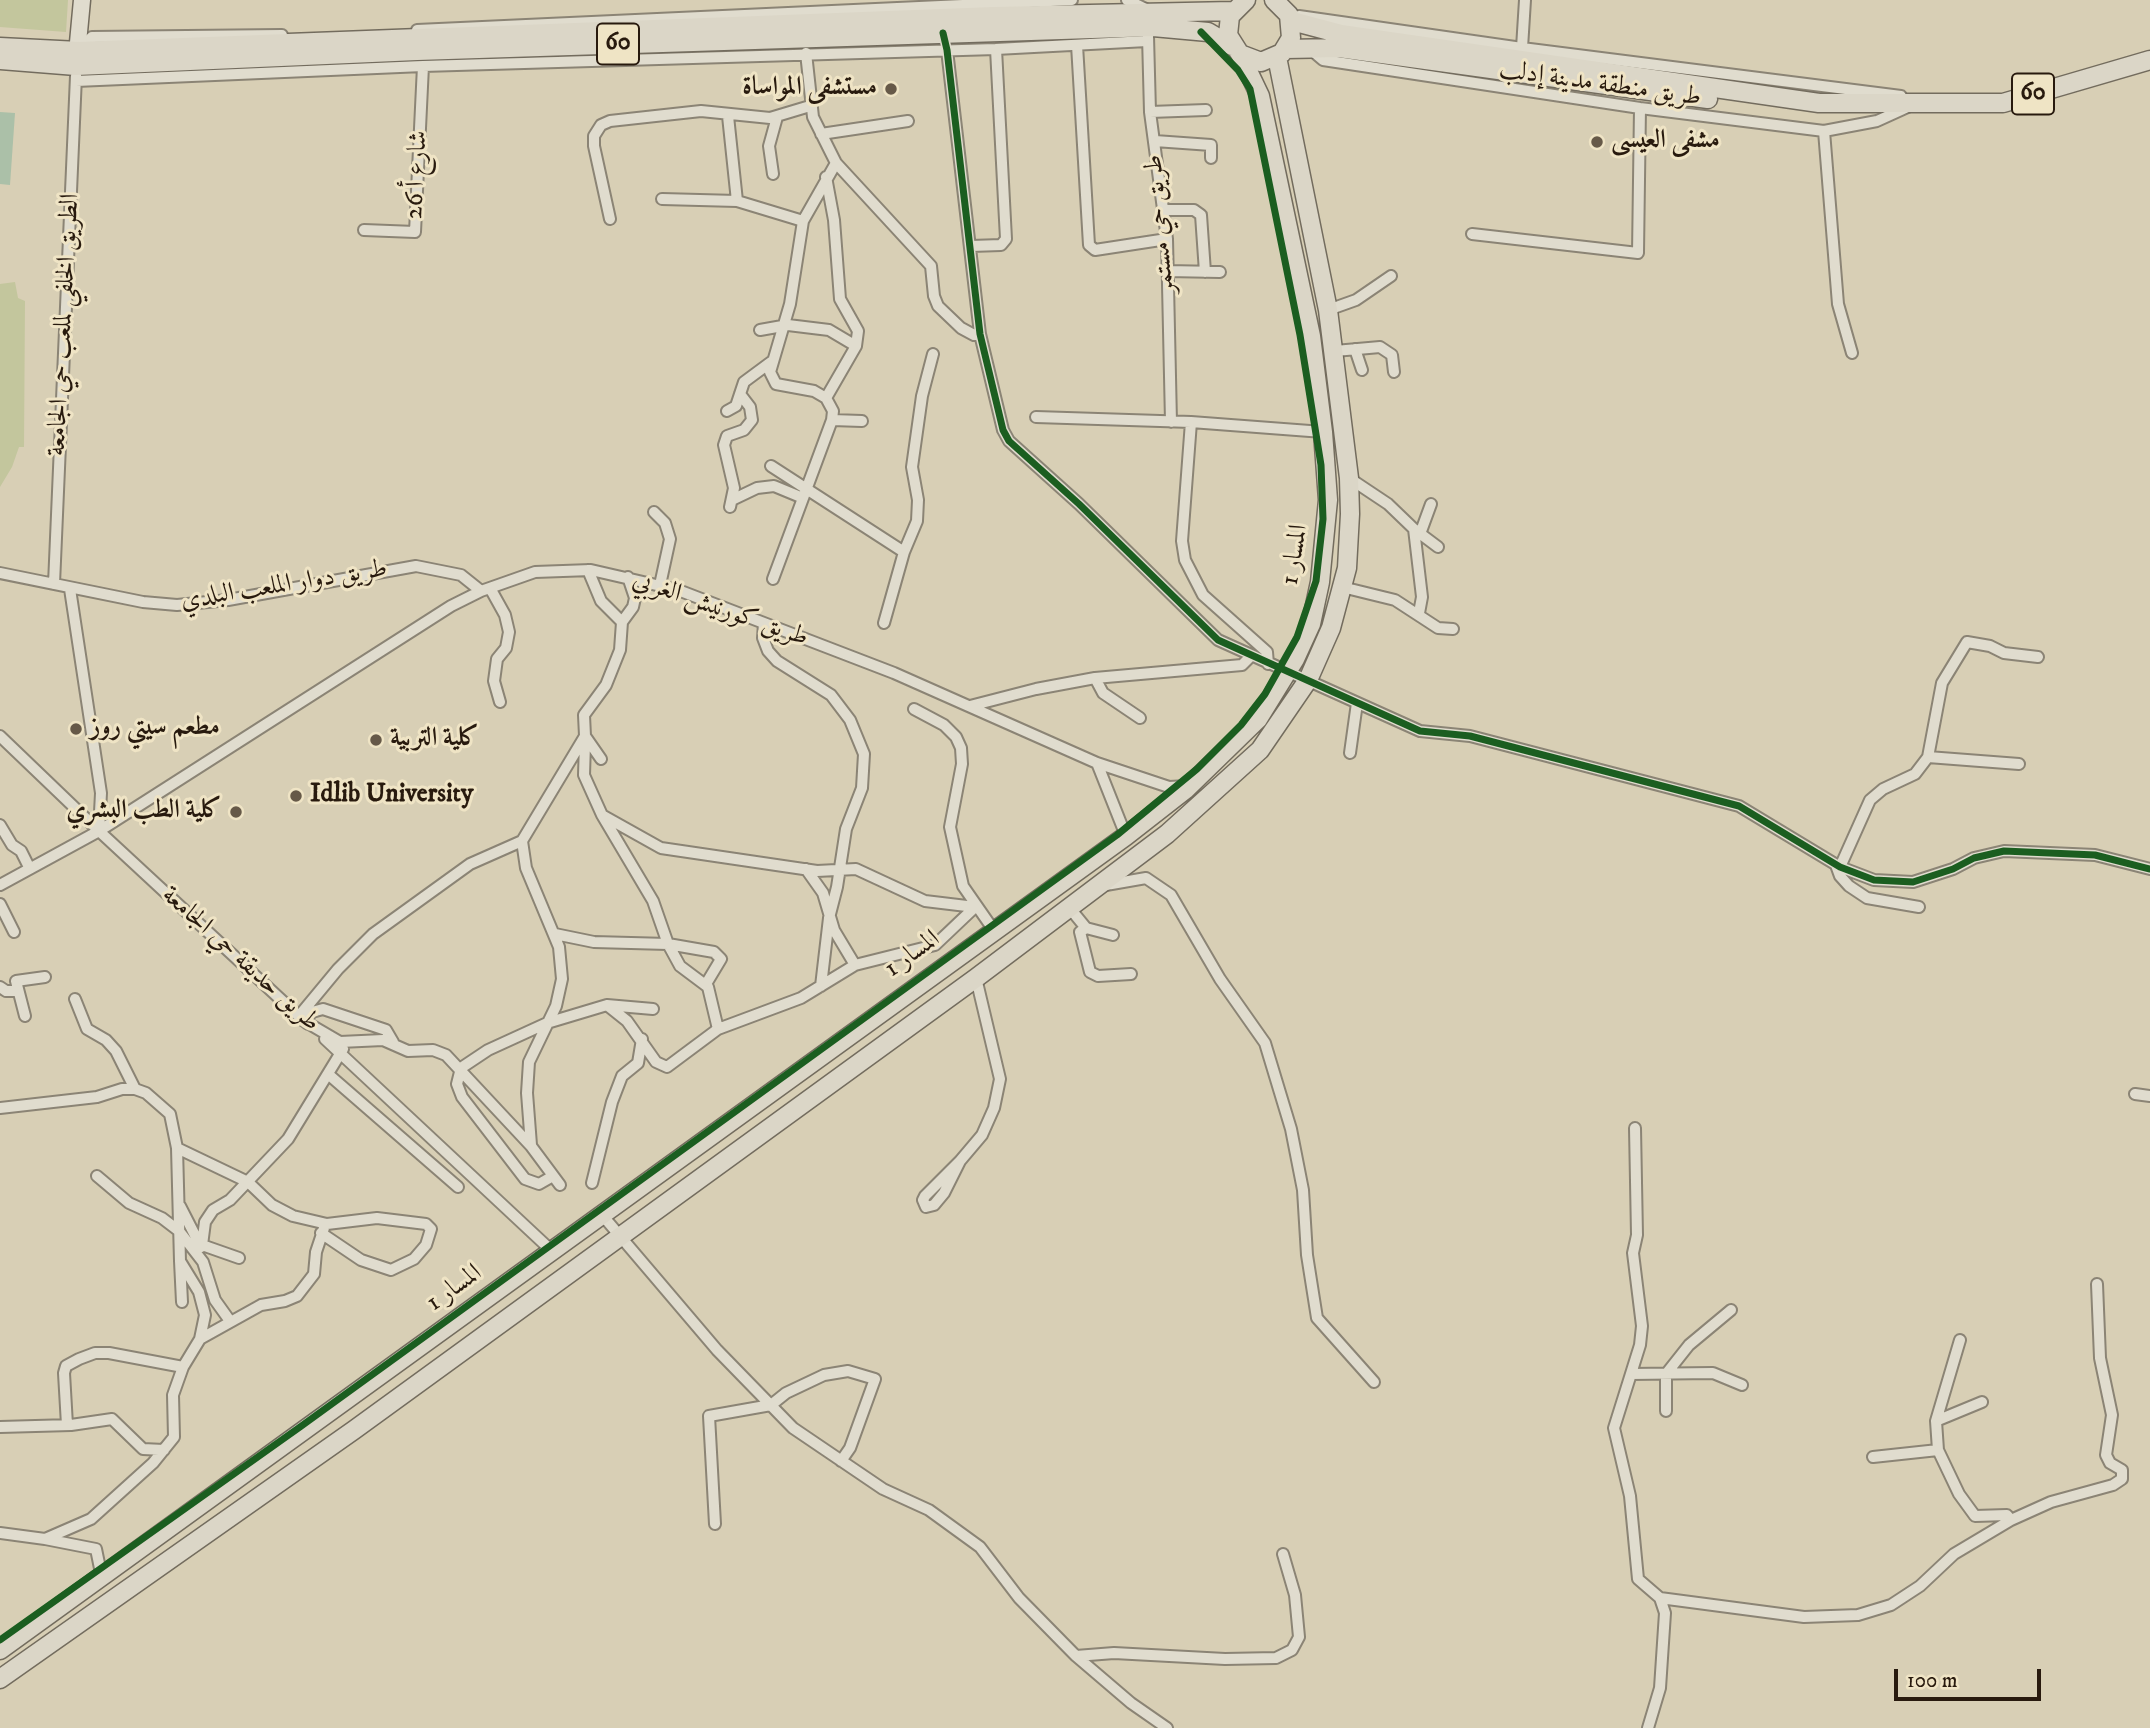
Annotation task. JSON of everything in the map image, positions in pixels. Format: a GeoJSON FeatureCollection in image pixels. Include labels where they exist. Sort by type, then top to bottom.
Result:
{"type":"FeatureCollection","features":[{"type":"Feature","properties":{"kind":"main road"},"geometry":{"type":"LineString","coordinates":[[0,1679],[354,1430],[976,978],[1068,906],[1167,834],[1260,750],[1308,680],[1331,628],[1348,554],[1349,478],[1335,351],[1282,53],[1293,33],[1291,18],[1274,0]]}},
{"type":"Feature","properties":{"kind":"main road","name":"60"},"geometry":{"type":"LineString","coordinates":[[0,60],[77,62],[417,51],[945,42],[1148,26],[1238,5]]}},
{"type":"Feature","properties":{"kind":"main road"},"geometry":{"type":"LineString","coordinates":[[0,1650],[1126,836],[1190,785],[1258,719],[1311,624],[1320,582],[1328,500],[1311,336],[1287,216],[1260,96],[1228,29],[1238,5]]}},
{"type":"Feature","properties":{"kind":"main road","name":"طريق منطقة مدينة إدلب"},"geometry":{"type":"LineString","coordinates":[[1291,18],[1341,34],[1819,103],[2003,103],[2150,60]]}},
{"type":"Feature","properties":{"kind":"main road","name":"60"},"geometry":{"type":"LineString","coordinates":[[0,47],[77,62],[1148,26],[1208,32],[1236,50]]}},
{"type":"Feature","properties":{"kind":"main road","name":"طريق منطقة مدينة إدلب"},"geometry":{"type":"LineString","coordinates":[[1236,50],[1261,62],[1282,53],[1339,48],[1829,116],[1913,105]]}},
{"type":"Feature","properties":{"kind":"street"},"geometry":{"type":"LineString","coordinates":[[77,62],[82,0]]}},
{"type":"Feature","properties":{"kind":"street"},"geometry":{"type":"LineString","coordinates":[[77,62],[92,37],[170,38],[391,31],[1072,0]]}},
{"type":"Feature","properties":{"kind":"street"},"geometry":{"type":"LineString","coordinates":[[77,62],[289,74],[423,66],[806,53],[945,42],[996,48],[1077,44],[1148,26],[1127,0]]}},
{"type":"Feature","properties":{"kind":"street"},"geometry":{"type":"LineString","coordinates":[[1522,48],[1525,0]]}},
{"type":"Feature","properties":{"kind":"street"},"geometry":{"type":"LineString","coordinates":[[1291,18],[1905,96],[1913,105],[1877,121],[1824,131],[1640,108],[1323,60],[1310,49]]}},
{"type":"Feature","properties":{"kind":"street","name":"طريق حي مستمر"},"geometry":{"type":"LineString","coordinates":[[1148,26],[1150,111],[1167,239],[1171,422]]}},
{"type":"Feature","properties":{"kind":"street"},"geometry":{"type":"LineString","coordinates":[[945,42],[981,334],[998,417],[1009,441],[1079,504],[1218,640],[1286,673],[1308,680],[1420,731],[1470,736],[1739,806],[1838,866],[1874,880],[1913,882],[1953,869],[1974,858],[2004,851],[2095,855],[2150,869]]}},
{"type":"Feature","properties":{"kind":"street"},"geometry":{"type":"LineString","coordinates":[[1077,44],[1089,245],[1096,250],[1167,239]]}},
{"type":"Feature","properties":{"kind":"street"},"geometry":{"type":"LineString","coordinates":[[971,246],[1001,245],[1006,239],[996,48]]}},
{"type":"Feature","properties":{"kind":"street"},"geometry":{"type":"LineString","coordinates":[[806,53],[810,106],[836,163],[931,266],[934,296],[938,306],[957,325],[974,335],[981,334]]}},
{"type":"Feature","properties":{"kind":"street","name":"الطريق الخلفي لملعب حي الجامعة"},"geometry":{"type":"LineString","coordinates":[[54,584],[77,62]]}},
{"type":"Feature","properties":{"kind":"street","name":"شارع أ 26"},"geometry":{"type":"LineString","coordinates":[[364,230],[415,232],[423,66]]}},
{"type":"Feature","properties":{"kind":"street"},"geometry":{"type":"LineString","coordinates":[[610,219],[594,146],[594,136],[601,125],[610,121],[701,111],[728,116],[777,117],[810,106]]}},
{"type":"Feature","properties":{"kind":"street"},"geometry":{"type":"LineString","coordinates":[[1472,234],[1638,253],[1640,108]]}},
{"type":"Feature","properties":{"kind":"street"},"geometry":{"type":"LineString","coordinates":[[1150,111],[1206,110]]}},
{"type":"Feature","properties":{"kind":"street"},"geometry":{"type":"LineString","coordinates":[[728,116],[737,201]]}},
{"type":"Feature","properties":{"kind":"street"},"geometry":{"type":"LineString","coordinates":[[773,174],[769,146],[777,117]]}},
{"type":"Feature","properties":{"kind":"street"},"geometry":{"type":"LineString","coordinates":[[821,134],[908,121]]}},
{"type":"Feature","properties":{"kind":"street"},"geometry":{"type":"LineString","coordinates":[[1824,131],[1838,304],[1852,353]]}},
{"type":"Feature","properties":{"kind":"street"},"geometry":{"type":"LineString","coordinates":[[1155,141],[1211,145],[1211,158]]}},
{"type":"Feature","properties":{"kind":"street"},"geometry":{"type":"LineString","coordinates":[[773,579],[832,420],[833,411],[826,398],[814,391],[775,384],[771,378],[771,362],[790,304],[803,221],[836,163]]}},
{"type":"Feature","properties":{"kind":"street"},"geometry":{"type":"LineString","coordinates":[[826,398],[856,346],[858,331],[839,299],[834,220],[827,177]]}},
{"type":"Feature","properties":{"kind":"street"},"geometry":{"type":"LineString","coordinates":[[662,199],[737,201],[803,221]]}},
{"type":"Feature","properties":{"kind":"street"},"geometry":{"type":"LineString","coordinates":[[1164,210],[1194,210],[1201,215],[1205,272]]}},
{"type":"Feature","properties":{"kind":"street"},"geometry":{"type":"LineString","coordinates":[[1167,271],[1220,272]]}},
{"type":"Feature","properties":{"kind":"street"},"geometry":{"type":"LineString","coordinates":[[1328,310],[1356,300],[1391,276]]}},
{"type":"Feature","properties":{"kind":"street"},"geometry":{"type":"LineString","coordinates":[[833,332],[844,310]]}},
{"type":"Feature","properties":{"kind":"street"},"geometry":{"type":"LineString","coordinates":[[760,330],[782,325],[833,332],[856,346]]}},
{"type":"Feature","properties":{"kind":"street"},"geometry":{"type":"LineString","coordinates":[[1335,351],[1380,347],[1392,355],[1394,372]]}},
{"type":"Feature","properties":{"kind":"street"},"geometry":{"type":"LineString","coordinates":[[1355,349],[1362,370]]}},
{"type":"Feature","properties":{"kind":"street"},"geometry":{"type":"LineString","coordinates":[[884,624],[904,552],[917,521],[918,500],[912,467],[922,396],[933,354]]}},
{"type":"Feature","properties":{"kind":"street"},"geometry":{"type":"LineString","coordinates":[[727,411],[736,407],[744,382],[771,362]]}},
{"type":"Feature","properties":{"kind":"street"},"geometry":{"type":"LineString","coordinates":[[740,394],[752,413],[750,425],[727,436],[724,445],[733,474],[732,503],[757,488],[774,486],[805,493]]}},
{"type":"Feature","properties":{"kind":"street"},"geometry":{"type":"LineString","coordinates":[[1036,417],[1191,422],[1323,432]]}},
{"type":"Feature","properties":{"kind":"street"},"geometry":{"type":"LineString","coordinates":[[832,420],[862,421]]}},
{"type":"Feature","properties":{"kind":"street"},"geometry":{"type":"LineString","coordinates":[[1191,422],[1182,541],[1185,560],[1192,579],[1203,595],[1268,652],[1268,664]]}},
{"type":"Feature","properties":{"kind":"street"},"geometry":{"type":"LineString","coordinates":[[771,466],[805,493],[904,552]]}},
{"type":"Feature","properties":{"kind":"street"},"geometry":{"type":"LineString","coordinates":[[1349,478],[1388,504],[1438,547]]}},
{"type":"Feature","properties":{"kind":"street"},"geometry":{"type":"LineString","coordinates":[[1419,613],[1422,597],[1417,531],[1431,504]]}},
{"type":"Feature","properties":{"kind":"street"},"geometry":{"type":"LineString","coordinates":[[653,512],[665,523],[670,539],[660,585]]}},
{"type":"Feature","properties":{"kind":"street","name":"طريق دوار الملعب البلدي"},"geometry":{"type":"LineString","coordinates":[[0,573],[70,589],[177,605],[241,598],[416,566],[461,575],[486,589]]}},
{"type":"Feature","properties":{"kind":"street"},"geometry":{"type":"LineString","coordinates":[[588,570],[601,601],[622,622]]}},
{"type":"Feature","properties":{"kind":"street","name":"طريق كورنيش الغربي"},"geometry":{"type":"LineString","coordinates":[[0,885],[99,831],[451,606],[486,589],[535,572],[588,570],[660,585],[894,673],[1097,762],[1169,787],[1190,785]]}},
{"type":"Feature","properties":{"kind":"street"},"geometry":{"type":"LineString","coordinates":[[628,577],[635,598],[633,607],[622,622],[623,640],[606,685],[584,715],[584,775],[602,815],[653,901],[668,944],[683,970],[706,984],[718,1029]]}},
{"type":"Feature","properties":{"kind":"street"},"geometry":{"type":"LineString","coordinates":[[1342,587],[1395,600],[1419,613],[1438,628],[1453,629]]}},
{"type":"Feature","properties":{"kind":"street"},"geometry":{"type":"LineString","coordinates":[[70,589],[101,793],[99,831]]}},
{"type":"Feature","properties":{"kind":"street"},"geometry":{"type":"LineString","coordinates":[[486,589],[505,615],[509,632],[506,648],[497,659],[494,681],[500,702]]}},
{"type":"Feature","properties":{"kind":"street"},"geometry":{"type":"LineString","coordinates":[[764,623],[763,638],[772,656],[831,695],[850,720],[864,754],[862,788],[846,829],[829,918],[821,986]]}},
{"type":"Feature","properties":{"kind":"street"},"geometry":{"type":"LineString","coordinates":[[1919,907],[1867,898],[1849,886],[1840,876],[1838,866],[1870,800],[1883,789],[1915,774],[1928,757],[1942,683],[1967,642],[1990,646],[2004,653],[2038,657]]}},
{"type":"Feature","properties":{"kind":"street"},"geometry":{"type":"LineString","coordinates":[[970,706],[1036,689],[1096,678],[1242,665],[1251,656]]}},
{"type":"Feature","properties":{"kind":"street"},"geometry":{"type":"LineString","coordinates":[[1096,678],[1103,692],[1140,718]]}},
{"type":"Feature","properties":{"kind":"street"},"geometry":{"type":"LineString","coordinates":[[1350,752],[1357,703]]}},
{"type":"Feature","properties":{"kind":"street"},"geometry":{"type":"LineString","coordinates":[[914,709],[944,725],[956,737],[961,748],[962,764],[950,827],[959,858],[961,879],[975,907],[995,932]]}},
{"type":"Feature","properties":{"kind":"street"},"geometry":{"type":"LineString","coordinates":[[586,736],[601,758]]}},
{"type":"Feature","properties":{"kind":"street"},"geometry":{"type":"LineString","coordinates":[[301,1018],[338,969],[373,934],[470,864],[522,841],[586,736]]}},
{"type":"Feature","properties":{"kind":"street","name":"طريق حديقة حي الجامعة"},"geometry":{"type":"LineString","coordinates":[[2,739],[301,1018],[344,1048],[378,1040],[393,1042],[408,1051],[440,1052],[461,1068],[531,1146],[557,1180],[539,1184],[524,1179],[462,1097],[457,1084],[461,1068]]}},
{"type":"Feature","properties":{"kind":"street"},"geometry":{"type":"LineString","coordinates":[[1928,757],[2019,764]]}},
{"type":"Feature","properties":{"kind":"street"},"geometry":{"type":"LineString","coordinates":[[1097,762],[1126,836]]}},
{"type":"Feature","properties":{"kind":"street"},"geometry":{"type":"LineString","coordinates":[[602,815],[661,848],[806,869],[864,872],[925,901],[975,907]]}},
{"type":"Feature","properties":{"kind":"street"},"geometry":{"type":"LineString","coordinates":[[0,825],[12,845],[21,850],[29,867]]}},
{"type":"Feature","properties":{"kind":"street"},"geometry":{"type":"LineString","coordinates":[[522,841],[526,868],[555,934],[562,979],[547,1023],[529,1062],[527,1093],[531,1146]]}},
{"type":"Feature","properties":{"kind":"street"},"geometry":{"type":"LineString","coordinates":[[806,869],[823,893],[829,918],[855,965]]}},
{"type":"Feature","properties":{"kind":"street"},"geometry":{"type":"LineString","coordinates":[[1090,890],[1118,881],[1146,878],[1171,895],[1220,979],[1265,1043],[1292,1129],[1303,1191],[1307,1255],[1317,1318],[1374,1382]]}},
{"type":"Feature","properties":{"kind":"street"},"geometry":{"type":"LineString","coordinates":[[0,904],[2,920],[14,932]]}},
{"type":"Feature","properties":{"kind":"street"},"geometry":{"type":"LineString","coordinates":[[1068,906],[1086,928],[1113,935]]}},
{"type":"Feature","properties":{"kind":"street"},"geometry":{"type":"LineString","coordinates":[[607,1005],[627,1021],[656,1062],[667,1067],[718,1029],[801,998],[855,965],[930,947],[975,907]]}},
{"type":"Feature","properties":{"kind":"street"},"geometry":{"type":"LineString","coordinates":[[1086,928],[1080,932],[1090,972],[1098,976],[1131,974]]}},
{"type":"Feature","properties":{"kind":"street"},"geometry":{"type":"LineString","coordinates":[[555,934],[594,942],[668,944],[717,953],[720,962],[706,984]]}},
{"type":"Feature","properties":{"kind":"street"},"geometry":{"type":"LineString","coordinates":[[25,1016],[16,981],[45,977]]}},
{"type":"Feature","properties":{"kind":"street"},"geometry":{"type":"LineString","coordinates":[[960,1161],[982,1136],[994,1108],[1000,1079],[976,978]]}},
{"type":"Feature","properties":{"kind":"street"},"geometry":{"type":"LineString","coordinates":[[0,987],[6,991],[18,991]]}},
{"type":"Feature","properties":{"kind":"street"},"geometry":{"type":"LineString","coordinates":[[75,999],[87,1029],[106,1040],[116,1051],[135,1089]]}},
{"type":"Feature","properties":{"kind":"street"},"geometry":{"type":"LineString","coordinates":[[461,1068],[488,1050],[547,1023],[607,1005],[653,1009]]}},
{"type":"Feature","properties":{"kind":"street"},"geometry":{"type":"LineString","coordinates":[[301,1018],[323,1009],[386,1030],[393,1042]]}},
{"type":"Feature","properties":{"kind":"street"},"geometry":{"type":"LineString","coordinates":[[592,1183],[612,1101],[622,1076],[638,1063],[642,1040]]}},
{"type":"Feature","properties":{"kind":"street"},"geometry":{"type":"LineString","coordinates":[[200,1249],[205,1223],[213,1210],[248,1182],[288,1139],[344,1048],[553,1252]]}},
{"type":"Feature","properties":{"kind":"street"},"geometry":{"type":"LineString","coordinates":[[328,1074],[458,1187]]}},
{"type":"Feature","properties":{"kind":"street"},"geometry":{"type":"LineString","coordinates":[[0,1108],[97,1097],[122,1088],[146,1093],[170,1114],[177,1148],[182,1302]]}},
{"type":"Feature","properties":{"kind":"street"},"geometry":{"type":"LineString","coordinates":[[2135,1094],[2150,1096]]}},
{"type":"Feature","properties":{"kind":"street"},"geometry":{"type":"LineString","coordinates":[[1635,1128],[1637,1236],[1633,1253],[1642,1326],[1640,1345],[1614,1428],[1630,1496],[1638,1579],[1660,1598],[1665,1613],[1660,1688],[1648,1728]]}},
{"type":"Feature","properties":{"kind":"street"},"geometry":{"type":"LineString","coordinates":[[177,1148],[248,1182],[279,1211],[324,1228],[361,1260],[391,1270],[414,1259],[426,1245],[431,1229],[426,1224],[377,1218],[324,1228]]}},
{"type":"Feature","properties":{"kind":"street"},"geometry":{"type":"LineString","coordinates":[[97,1176],[129,1203],[162,1218],[200,1249],[239,1258]]}},
{"type":"Feature","properties":{"kind":"street"},"geometry":{"type":"LineString","coordinates":[[178,1204],[200,1249],[215,1300],[230,1321]]}},
{"type":"Feature","properties":{"kind":"street"},"geometry":{"type":"LineString","coordinates":[[603,1216],[717,1350],[793,1428],[883,1489],[929,1510],[981,1547],[1019,1598],[1076,1656],[1131,1703],[1167,1728]]}},
{"type":"Feature","properties":{"kind":"street"},"geometry":{"type":"LineString","coordinates":[[200,1339],[261,1305],[297,1296],[314,1274],[324,1228]]}},
{"type":"Feature","properties":{"kind":"street"},"geometry":{"type":"LineString","coordinates":[[45,1539],[91,1519],[164,1450],[174,1437],[173,1395],[183,1367],[200,1339],[205,1306],[180,1261]]}},
{"type":"Feature","properties":{"kind":"street"},"geometry":{"type":"LineString","coordinates":[[1660,1598],[1804,1617],[1858,1615],[1891,1605],[1920,1587],[1954,1555],[2011,1520],[2051,1502],[2113,1485],[2124,1474],[2110,1463],[2106,1455],[2112,1415],[2100,1358],[2097,1284]]}},
{"type":"Feature","properties":{"kind":"street"},"geometry":{"type":"LineString","coordinates":[[1666,1411],[1666,1374],[1689,1345],[1731,1310]]}},
{"type":"Feature","properties":{"kind":"street"},"geometry":{"type":"LineString","coordinates":[[1961,1340],[1936,1422],[1938,1450],[1959,1493],[1975,1516],[2007,1515],[2011,1520]]}},
{"type":"Feature","properties":{"kind":"street"},"geometry":{"type":"LineString","coordinates":[[67,1425],[64,1373],[66,1366],[76,1360],[95,1353],[109,1353],[183,1367]]}},
{"type":"Feature","properties":{"kind":"street"},"geometry":{"type":"LineString","coordinates":[[715,1524],[709,1416],[771,1405],[786,1393],[824,1375],[848,1370],[875,1379],[850,1448],[841,1461]]}},
{"type":"Feature","properties":{"kind":"street"},"geometry":{"type":"LineString","coordinates":[[1632,1374],[1713,1373],[1742,1385]]}},
{"type":"Feature","properties":{"kind":"street"},"geometry":{"type":"LineString","coordinates":[[1936,1422],[1982,1402]]}},
{"type":"Feature","properties":{"kind":"street"},"geometry":{"type":"LineString","coordinates":[[0,1427],[67,1425],[112,1419],[143,1449],[164,1450]]}},
{"type":"Feature","properties":{"kind":"street"},"geometry":{"type":"LineString","coordinates":[[1873,1457],[1938,1450]]}},
{"type":"Feature","properties":{"kind":"street"},"geometry":{"type":"LineString","coordinates":[[0,1533],[96,1549],[102,1578]]}},
{"type":"Feature","properties":{"kind":"street"},"geometry":{"type":"LineString","coordinates":[[1076,1656],[1114,1653],[1238,1659],[1276,1658],[1292,1650],[1299,1637],[1295,1595],[1283,1554]]}},
{"type":"Feature","properties":{"kind":"shaded area"},"geometry":{"type":"Polygon","coordinates":[[[0,0],[68,0],[66,32],[0,27],[0,0]]]}},
{"type":"Feature","properties":{"kind":"shaded area"},"geometry":{"type":"Polygon","coordinates":[[[0,112],[15,113],[10,185],[0,184],[0,112]]]}},
{"type":"Feature","properties":{"kind":"shaded area"},"geometry":{"type":"Polygon","coordinates":[[[15,282],[18,298],[25,301],[24,447],[19,447],[12,467],[0,487],[0,284],[15,282]]]}},
{"type":"Feature","properties":{"kind":"cycle path","name":"المسار 1"},"geometry":{"type":"LineString","coordinates":[[0,1640],[300,1427],[1117,835],[1197,769],[1241,725],[1265,694],[1297,637],[1316,581],[1323,519],[1321,465],[1300,335],[1250,89],[1238,70],[1201,32]]}},
{"type":"Feature","properties":{"kind":"cycle path"},"geometry":{"type":"LineString","coordinates":[[943,33],[980,334],[1003,430],[1009,441],[1079,504],[1218,640],[1420,731],[1470,736],[1739,806],[1840,867],[1874,880],[1913,882],[1953,869],[1974,858],[2004,851],[2095,855],[2150,869]]}},
{"type":"Feature","properties":{"kind":"place","name":"مستشفى المواساة"},"geometry":{"type":"Point","coordinates":[891,89]}},
{"type":"Feature","properties":{"kind":"place","name":"مشفى العيسى"},"geometry":{"type":"Point","coordinates":[1597,142]}},
{"type":"Feature","properties":{"kind":"place","name":"مطعم سيتي روز"},"geometry":{"type":"Point","coordinates":[76,729]}},
{"type":"Feature","properties":{"kind":"place","name":"كلية التربية"},"geometry":{"type":"Point","coordinates":[376,740]}},
{"type":"Feature","properties":{"kind":"place","name":"Idlib University"},"geometry":{"type":"Point","coordinates":[296,796]}},
{"type":"Feature","properties":{"kind":"place","name":"كلية الطب البشري"},"geometry":{"type":"Point","coordinates":[236,812]}}]}
